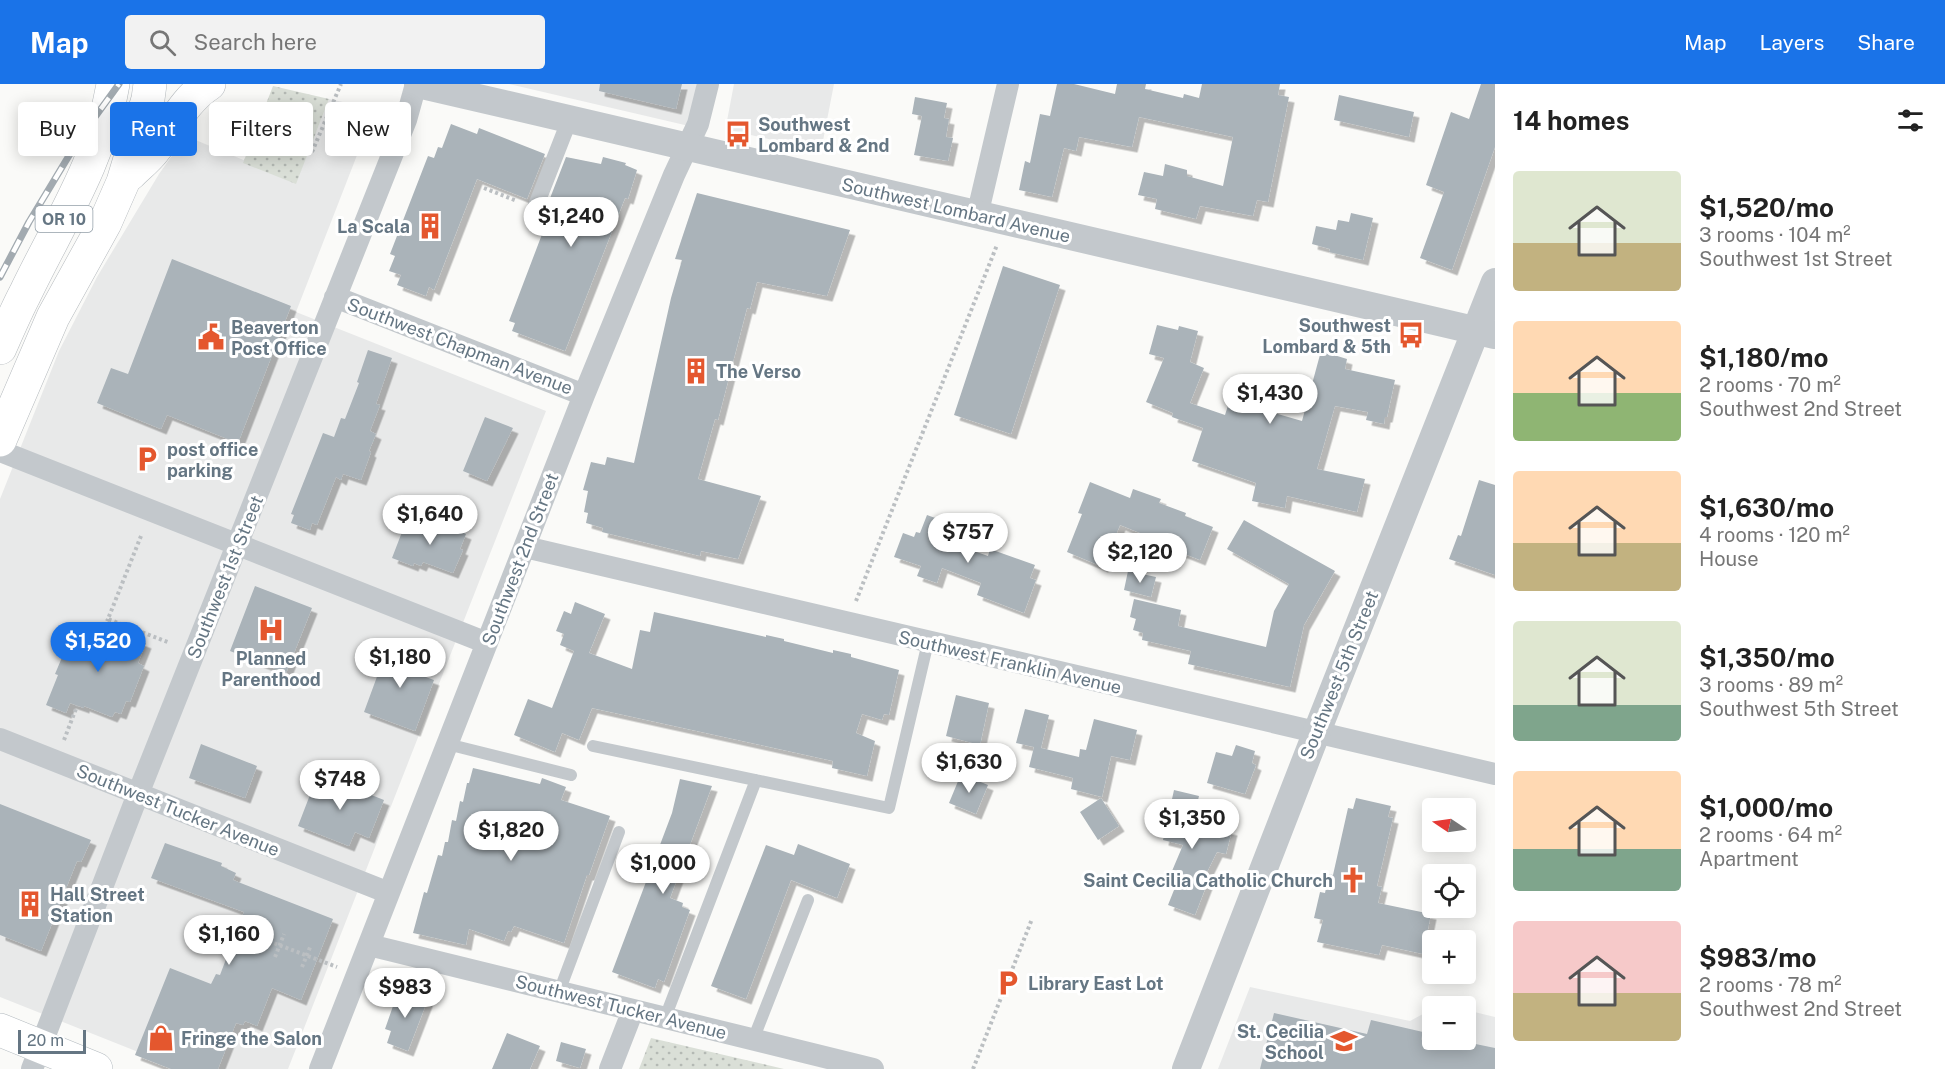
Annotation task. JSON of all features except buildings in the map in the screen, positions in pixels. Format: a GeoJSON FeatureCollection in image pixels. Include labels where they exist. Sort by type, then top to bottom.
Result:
{"type":"FeatureCollection","features":[{"type":"Feature","properties":{"kind":"main road","name":"OR 10"},"geometry":{"type":"LineString","coordinates":[[0,348],[86,172],[102,132],[113,84]]}},
{"type":"Feature","properties":{"kind":"main road","name":"OR 10"},"geometry":{"type":"LineString","coordinates":[[0,440],[53,317],[105,223],[123,182],[148,99],[150,84]]}},
{"type":"Feature","properties":{"kind":"main road"},"geometry":{"type":"LineString","coordinates":[[123,182],[153,151],[194,96],[209,84]]}},
{"type":"Feature","properties":{"kind":"main road"},"geometry":{"type":"LineString","coordinates":[[0,1030],[36,1058],[96,1069]]}},
{"type":"Feature","properties":{"kind":"street","name":"Southwest Lombard Avenue"},"geometry":{"type":"LineString","coordinates":[[417,84],[1486,333]]}},
{"type":"Feature","properties":{"kind":"street","name":"Southwest 1st Street"},"geometry":{"type":"LineString","coordinates":[[36,1058],[138,794],[410,109],[417,84]]}},
{"type":"Feature","properties":{"kind":"street","name":"Southwest 2nd Street"},"geometry":{"type":"LineString","coordinates":[[320,1069],[584,395],[700,119],[708,84]]}},
{"type":"Feature","properties":{"kind":"street"},"geometry":{"type":"LineString","coordinates":[[977,216],[1008,84]]}},
{"type":"Feature","properties":{"kind":"street"},"geometry":{"type":"LineString","coordinates":[[535,208],[569,121]]}},
{"type":"Feature","properties":{"kind":"street","name":"Southwest 5th Street"},"geometry":{"type":"LineString","coordinates":[[1186,1069],[1316,734],[1486,333],[1495,282]]}},
{"type":"Feature","properties":{"kind":"street","name":"Southwest Chapman Avenue"},"geometry":{"type":"LineString","coordinates":[[335,297],[584,395]]}},
{"type":"Feature","properties":{"kind":"street"},"geometry":{"type":"LineString","coordinates":[[0,452],[487,643]]}},
{"type":"Feature","properties":{"kind":"street","name":"Southwest Franklin Avenue"},"geometry":{"type":"LineString","coordinates":[[525,547],[1316,734],[1495,774]]}},
{"type":"Feature","properties":{"kind":"street","name":"Southwest Tucker Avenue"},"geometry":{"type":"LineString","coordinates":[[0,739],[389,893]]}},
{"type":"Feature","properties":{"kind":"street","name":"Southwest Tucker Avenue"},"geometry":{"type":"LineString","coordinates":[[369,945],[870,1069]]}},
{"type":"Feature","properties":{"kind":"street"},"geometry":{"type":"LineString","coordinates":[[610,1069],[633,1010]]}},
{"type":"Feature","properties":{"kind":"lane"},"geometry":{"type":"LineString","coordinates":[[593,746],[889,808],[928,642]]}},
{"type":"Feature","properties":{"kind":"lane"},"geometry":{"type":"LineString","coordinates":[[447,744],[571,775]]}},
{"type":"Feature","properties":{"kind":"lane"},"geometry":{"type":"LineString","coordinates":[[665,1018],[756,780]]}},
{"type":"Feature","properties":{"kind":"lane"},"geometry":{"type":"LineString","coordinates":[[559,992],[619,832]]}},
{"type":"Feature","properties":{"kind":"lane"},"geometry":{"type":"LineString","coordinates":[[753,1040],[808,900]]}},
{"type":"Feature","properties":{"kind":"path"},"geometry":{"type":"LineString","coordinates":[[313,150],[341,84]]}},
{"type":"Feature","properties":{"kind":"path"},"geometry":{"type":"LineString","coordinates":[[484,188],[535,208]]}},
{"type":"Feature","properties":{"kind":"path"},"geometry":{"type":"LineString","coordinates":[[847,623],[997,245]]}},
{"type":"Feature","properties":{"kind":"path"},"geometry":{"type":"LineString","coordinates":[[102,632],[141,536]]}},
{"type":"Feature","properties":{"kind":"path"},"geometry":{"type":"LineString","coordinates":[[108,619],[171,643]]}},
{"type":"Feature","properties":{"kind":"path"},"geometry":{"type":"LineString","coordinates":[[64,740],[77,706]]}},
{"type":"Feature","properties":{"kind":"path"},"geometry":{"type":"LineString","coordinates":[[973,1069],[1032,919]]}},
{"type":"Feature","properties":{"kind":"path"},"geometry":{"type":"LineString","coordinates":[[275,957],[284,934]]}},
{"type":"Feature","properties":{"kind":"path"},"geometry":{"type":"LineString","coordinates":[[263,939],[357,976]]}},
{"type":"Feature","properties":{"kind":"path"},"geometry":{"type":"LineString","coordinates":[[302,967],[311,945]]}},
{"type":"Feature","properties":{"kind":"shaded area"},"geometry":{"type":"Polygon","coordinates":[[[509,84],[697,84],[689,126],[509,84]]]}},
{"type":"Feature","properties":{"kind":"shaded area"},"geometry":{"type":"Polygon","coordinates":[[[734,84],[834,84],[821,151],[729,130],[726,126],[734,84]]]}},
{"type":"Feature","properties":{"kind":"shaded area"},"geometry":{"type":"Polygon","coordinates":[[[273,86],[329,99],[325,102],[325,109],[313,140],[313,102],[267,102],[273,86]]]}},
{"type":"Feature","properties":{"kind":"shaded area"},"geometry":{"type":"Polygon","coordinates":[[[325,109],[325,156],[357,156],[296,312],[546,411],[288,1069],[181,1069],[0,997],[0,499],[59,351],[97,277],[172,156],[197,156],[197,141],[209,146],[209,156],[234,156],[296,182],[306,156],[313,156],[313,139],[325,109]]]}},
{"type":"Feature","properties":{"kind":"shaded area"},"geometry":{"type":"Polygon","coordinates":[[[246,156],[307,156],[296,184],[243,163],[246,156]]]}},
{"type":"Feature","properties":{"kind":"shaded area"},"geometry":{"type":"Polygon","coordinates":[[[1250,987],[1410,1021],[1422,1014],[1422,1050],[1476,1050],[1476,1012],[1495,1017],[1495,1069],[1218,1069],[1250,987]]]}},
{"type":"Feature","properties":{"kind":"shaded area"},"geometry":{"type":"Polygon","coordinates":[[[651,1038],[784,1069],[639,1069],[651,1038]]]}},
{"type":"Feature","properties":{"kind":"railway"},"geometry":{"type":"LineString","coordinates":[[0,277],[29,222],[79,139],[119,84]]}},
{"type":"Feature","properties":{"kind":"place","name":"Southwest Lombard & 2nd"},"geometry":{"type":"Point","coordinates":[738,134]}},
{"type":"Feature","properties":{"kind":"place","name":"La Scala"},"geometry":{"type":"Point","coordinates":[430,226]}},
{"type":"Feature","properties":{"kind":"place","name":"Southwest Lombard & 5th"},"geometry":{"type":"Point","coordinates":[1411,335]}},
{"type":"Feature","properties":{"kind":"place","name":"Beaverton Post Office"},"geometry":{"type":"Point","coordinates":[211,337]}},
{"type":"Feature","properties":{"kind":"place","name":"The Verso"},"geometry":{"type":"Point","coordinates":[696,371]}},
{"type":"Feature","properties":{"kind":"place","name":"post office parking"},"geometry":{"type":"Point","coordinates":[147,459]}},
{"type":"Feature","properties":{"kind":"place","name":"Planned Parenthood"},"geometry":{"type":"Point","coordinates":[271,630]}},
{"type":"Feature","properties":{"kind":"place","name":"Saint Cecilia Catholic Church"},"geometry":{"type":"Point","coordinates":[1353,880]}},
{"type":"Feature","properties":{"kind":"place","name":"Hall Street Station"},"geometry":{"type":"Point","coordinates":[30,904]}},
{"type":"Feature","properties":{"kind":"place","name":"Library East Lot"},"geometry":{"type":"Point","coordinates":[1008,983]}},
{"type":"Feature","properties":{"kind":"place","name":"Fringe the Salon"},"geometry":{"type":"Point","coordinates":[161,1038]}},
{"type":"Feature","properties":{"kind":"place","name":"St. Cecilia School"},"geometry":{"type":"Point","coordinates":[1344,1041]}}]}
